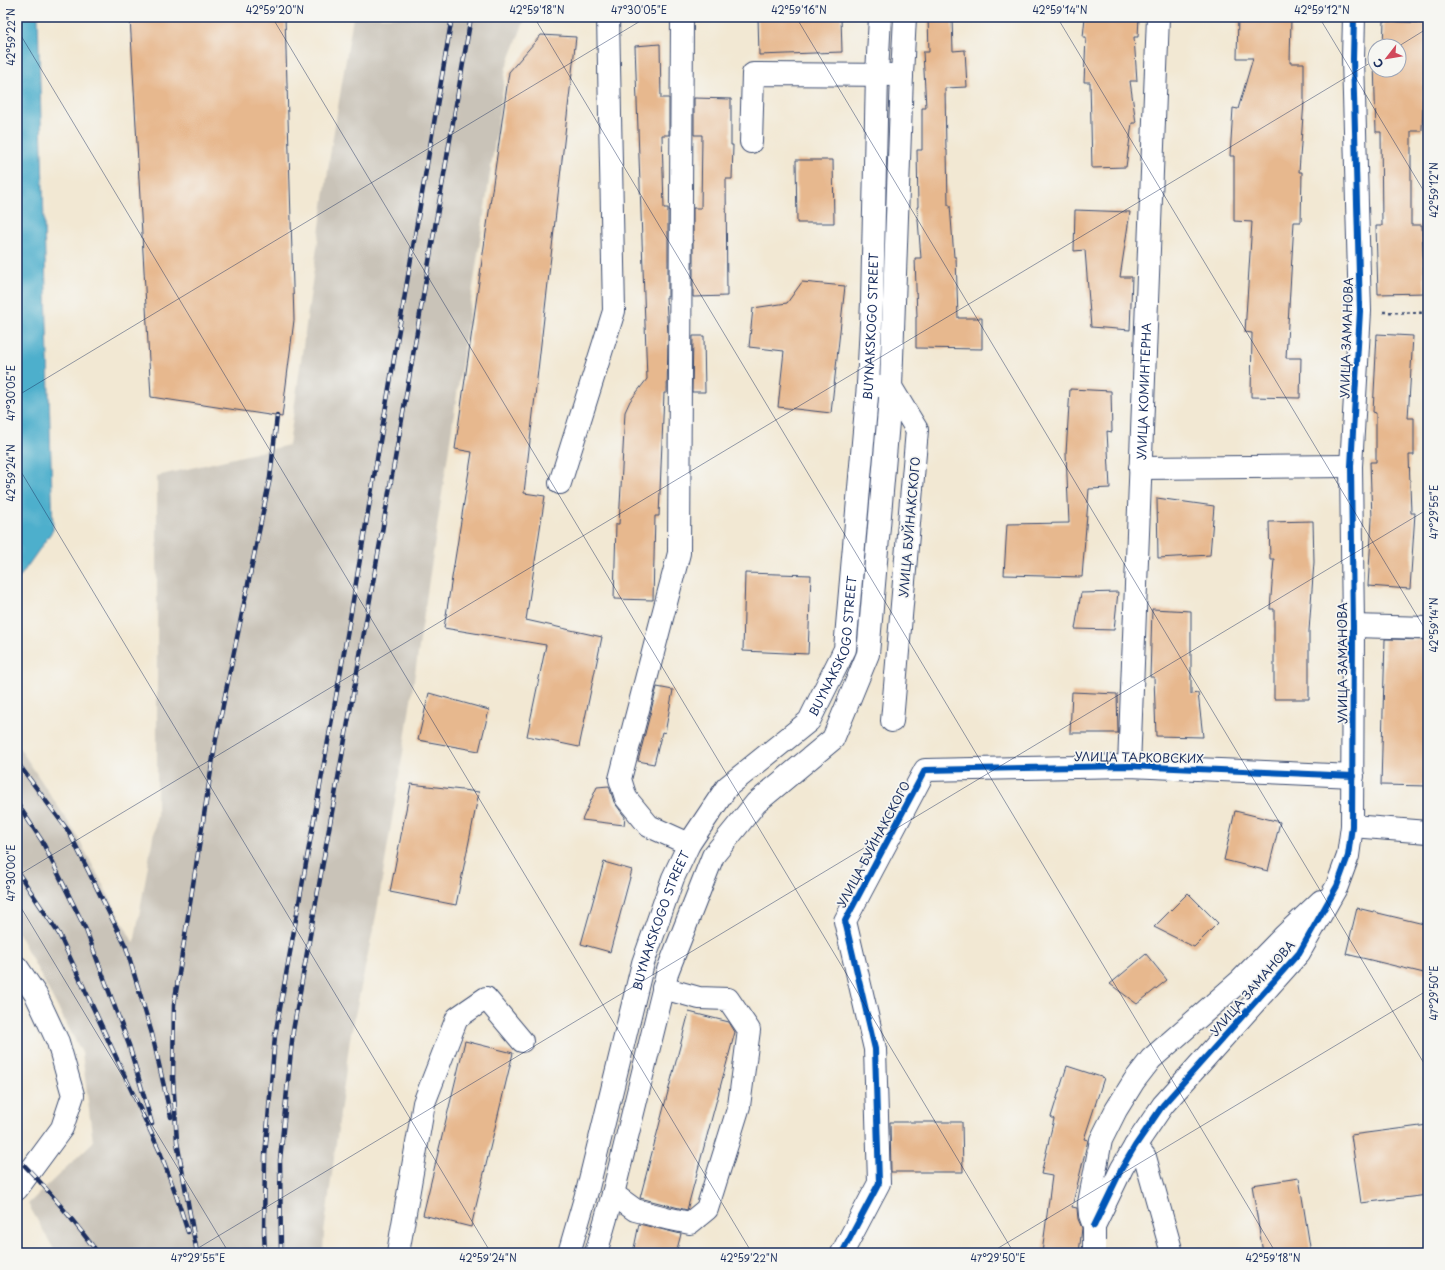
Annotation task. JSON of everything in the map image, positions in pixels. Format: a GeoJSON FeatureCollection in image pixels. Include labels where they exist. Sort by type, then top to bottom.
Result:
{"type":"FeatureCollection","features":[{"type":"Feature","properties":{"kind":"street"},"geometry":{"type":"LineString","coordinates":[[560,483],[614,311],[608,17]]}},
{"type":"Feature","properties":{"kind":"street"},"geometry":{"type":"LineString","coordinates":[[682,17],[679,553],[620,779],[626,798],[649,826],[689,844]]}},
{"type":"Feature","properties":{"kind":"street","name":"BUYNAKSKOGO STREET"},"geometry":{"type":"LineString","coordinates":[[569,1253],[588,1188],[643,963],[672,878],[689,844],[727,787],[809,721],[845,649],[868,385],[872,302],[880,17]]}},
{"type":"Feature","properties":{"kind":"street","name":"BUYNAKSKOGO STREET"},"geometry":{"type":"LineString","coordinates":[[596,1253],[613,1194],[668,970],[713,856],[756,804],[833,739],[868,654],[891,387],[905,17]]}},
{"type":"Feature","properties":{"kind":"street","name":"УЛИЦА КОМИНТЕРНА"},"geometry":{"type":"LineString","coordinates":[[1130,766],[1158,17]]}},
{"type":"Feature","properties":{"kind":"street","name":"УЛИЦА ЗАМАНОВА"},"geometry":{"type":"LineString","coordinates":[[1338,17],[1352,59]]}},
{"type":"Feature","properties":{"kind":"street","name":"УЛИЦА ЗАМАНОВА"},"geometry":{"type":"LineString","coordinates":[[1094,1226],[1122,1168],[1163,1105],[1299,953],[1337,886],[1348,856],[1352,826],[1353,776],[1351,466],[1360,311],[1352,59],[1354,17]]}},
{"type":"Feature","properties":{"kind":"street"},"geometry":{"type":"LineString","coordinates":[[751,142],[752,74],[902,75]]}},
{"type":"Feature","properties":{"kind":"street"},"geometry":{"type":"LineString","coordinates":[[868,385],[891,387]]}},
{"type":"Feature","properties":{"kind":"street","name":"УЛИЦА БУЙНАКСКОГО"},"geometry":{"type":"LineString","coordinates":[[891,387],[917,430],[892,721]]}},
{"type":"Feature","properties":{"kind":"street"},"geometry":{"type":"LineString","coordinates":[[1140,468],[1351,466]]}},
{"type":"Feature","properties":{"kind":"street"},"geometry":{"type":"LineString","coordinates":[[1353,626],[1428,628]]}},
{"type":"Feature","properties":{"kind":"street","name":"УЛИЦА ТАРКОВСКИХ"},"geometry":{"type":"LineString","coordinates":[[925,770],[1130,766],[1353,776]]}},
{"type":"Feature","properties":{"kind":"street","name":"УЛИЦА БУЙНАКСКОГО"},"geometry":{"type":"LineString","coordinates":[[842,1253],[879,1184],[874,1049],[845,921],[925,770]]}},
{"type":"Feature","properties":{"kind":"street"},"geometry":{"type":"LineString","coordinates":[[1352,826],[1428,832]]}},
{"type":"Feature","properties":{"kind":"street","name":"УЛИЦА ЗАМАНОВА"},"geometry":{"type":"LineString","coordinates":[[1094,1253],[1094,1226],[1090,1215],[1089,1203],[1102,1140],[1116,1110],[1134,1081],[1151,1060],[1241,980],[1285,935],[1337,886]]}},
{"type":"Feature","properties":{"kind":"street"},"geometry":{"type":"LineString","coordinates":[[17,967],[36,995],[58,1042],[73,1095],[62,1128],[17,1189]]}},
{"type":"Feature","properties":{"kind":"street"},"geometry":{"type":"LineString","coordinates":[[613,1194],[635,1210],[690,1223],[707,1209],[739,1106],[749,1030],[728,1000],[699,998],[663,988]]}},
{"type":"Feature","properties":{"kind":"street"},"geometry":{"type":"LineString","coordinates":[[398,1253],[424,1103],[458,1018],[486,998],[522,1041]]}},
{"type":"Feature","properties":{"kind":"street"},"geometry":{"type":"LineString","coordinates":[[1135,1146],[1145,1157],[1172,1253]]}},
{"type":"Feature","properties":{"kind":"path"},"geometry":{"type":"LineString","coordinates":[[1360,311],[1428,313]]}},
{"type":"Feature","properties":{"kind":"shaded area"},"geometry":{"type":"Polygon","coordinates":[[[353,17],[526,17],[506,68],[405,740],[377,911],[350,1039],[324,1233],[323,1253],[56,1253],[28,1204],[93,1142],[82,1053],[17,931],[17,744],[76,834],[134,944],[157,814],[157,476],[289,445],[331,149],[353,17]]]}},
{"type":"Feature","properties":{"kind":"water"},"geometry":{"type":"Polygon","coordinates":[[[17,17],[38,17],[53,530],[17,581],[17,17]]]}},
{"type":"Feature","properties":{"kind":"building"},"geometry":{"type":"Polygon","coordinates":[[[130,17],[285,17],[294,320],[282,417],[151,397],[130,17]]]}},
{"type":"Feature","properties":{"kind":"building"},"geometry":{"type":"Polygon","coordinates":[[[758,17],[841,17],[842,52],[759,55],[758,17]]]}},
{"type":"Feature","properties":{"kind":"building"},"geometry":{"type":"Polygon","coordinates":[[[928,17],[952,17],[953,51],[965,50],[967,87],[945,88],[948,205],[950,205],[954,257],[956,257],[958,318],[982,318],[982,349],[916,348],[917,317],[915,258],[921,258],[917,207],[917,150],[922,150],[922,108],[926,108],[923,52],[929,52],[928,17]]]}},
{"type":"Feature","properties":{"kind":"building"},"geometry":{"type":"Polygon","coordinates":[[[1085,17],[1139,17],[1138,37],[1134,37],[1137,81],[1130,81],[1136,123],[1132,123],[1126,167],[1092,168],[1090,82],[1084,82],[1086,37],[1083,37],[1085,17]]]}},
{"type":"Feature","properties":{"kind":"building"},"geometry":{"type":"Polygon","coordinates":[[[1238,17],[1291,17],[1290,63],[1304,63],[1304,101],[1299,172],[1302,172],[1301,222],[1294,222],[1286,358],[1301,358],[1300,398],[1251,397],[1252,333],[1245,332],[1252,222],[1234,221],[1234,156],[1230,156],[1233,108],[1238,109],[1253,58],[1237,58],[1238,17]]]}},
{"type":"Feature","properties":{"kind":"building"},"geometry":{"type":"Polygon","coordinates":[[[1384,21],[1426,23],[1422,131],[1411,131],[1411,225],[1422,225],[1425,293],[1378,294],[1376,226],[1382,226],[1381,132],[1376,132],[1374,78],[1407,78],[1407,38],[1383,38],[1384,21]]]}},
{"type":"Feature","properties":{"kind":"building"},"geometry":{"type":"Polygon","coordinates":[[[541,35],[576,37],[524,493],[545,496],[526,620],[602,637],[579,747],[527,736],[546,645],[444,628],[472,452],[455,449],[509,72],[541,35]]]}},
{"type":"Feature","properties":{"kind":"building"},"geometry":{"type":"Polygon","coordinates":[[[660,44],[661,98],[669,98],[669,135],[662,135],[664,208],[668,208],[668,297],[666,297],[668,336],[667,393],[664,393],[659,516],[655,516],[653,600],[614,599],[616,524],[619,524],[625,412],[630,401],[647,379],[635,46],[660,44]]]}},
{"type":"Feature","properties":{"kind":"building"},"geometry":{"type":"Polygon","coordinates":[[[694,98],[731,99],[731,145],[733,145],[732,179],[726,179],[727,296],[693,297],[693,208],[701,208],[702,135],[694,135],[694,98]]]}},
{"type":"Feature","properties":{"kind":"building"},"geometry":{"type":"Polygon","coordinates":[[[796,160],[833,160],[834,223],[797,223],[796,160]]]}},
{"type":"Feature","properties":{"kind":"building"},"geometry":{"type":"Polygon","coordinates":[[[1075,210],[1130,212],[1120,277],[1132,277],[1130,330],[1091,327],[1085,250],[1074,251],[1075,210]]]}},
{"type":"Feature","properties":{"kind":"building"},"geometry":{"type":"Polygon","coordinates":[[[802,282],[845,286],[831,413],[778,407],[784,351],[749,347],[753,308],[787,303],[802,282]]]}},
{"type":"Feature","properties":{"kind":"building"},"geometry":{"type":"Polygon","coordinates":[[[1377,334],[1413,336],[1408,418],[1414,418],[1414,455],[1409,455],[1411,513],[1415,513],[1410,589],[1368,586],[1372,519],[1370,462],[1376,462],[1376,413],[1373,412],[1377,334]]]}},
{"type":"Feature","properties":{"kind":"building"},"geometry":{"type":"Polygon","coordinates":[[[693,336],[704,336],[705,392],[692,392],[693,336]]]}},
{"type":"Feature","properties":{"kind":"building"},"geometry":{"type":"Polygon","coordinates":[[[1070,389],[1111,391],[1112,432],[1107,431],[1110,488],[1089,489],[1082,577],[1004,575],[1007,524],[1069,523],[1066,453],[1070,389]]]}},
{"type":"Feature","properties":{"kind":"building"},"geometry":{"type":"Polygon","coordinates":[[[1157,498],[1214,506],[1210,555],[1158,558],[1157,498]]]}},
{"type":"Feature","properties":{"kind":"building"},"geometry":{"type":"Polygon","coordinates":[[[1313,521],[1314,562],[1309,631],[1309,699],[1274,699],[1274,609],[1270,609],[1274,559],[1270,559],[1269,522],[1313,521]]]}},
{"type":"Feature","properties":{"kind":"building"},"geometry":{"type":"Polygon","coordinates":[[[745,573],[811,575],[808,654],[743,651],[745,573]]]}},
{"type":"Feature","properties":{"kind":"building"},"geometry":{"type":"Polygon","coordinates":[[[1118,592],[1114,630],[1075,629],[1081,593],[1118,592]]]}},
{"type":"Feature","properties":{"kind":"building"},"geometry":{"type":"Polygon","coordinates":[[[1152,609],[1191,611],[1191,694],[1198,693],[1203,737],[1156,736],[1154,677],[1150,677],[1152,609]]]}},
{"type":"Feature","properties":{"kind":"building"},"geometry":{"type":"Polygon","coordinates":[[[1385,639],[1428,640],[1428,786],[1381,785],[1385,639]]]}},
{"type":"Feature","properties":{"kind":"building"},"geometry":{"type":"Polygon","coordinates":[[[657,687],[673,690],[665,733],[662,732],[654,764],[638,761],[657,687]]]}},
{"type":"Feature","properties":{"kind":"building"},"geometry":{"type":"Polygon","coordinates":[[[1072,692],[1117,694],[1118,733],[1070,733],[1072,692]]]}},
{"type":"Feature","properties":{"kind":"building"},"geometry":{"type":"Polygon","coordinates":[[[429,693],[489,710],[479,751],[418,740],[429,693]]]}},
{"type":"Feature","properties":{"kind":"building"},"geometry":{"type":"Polygon","coordinates":[[[411,784],[479,792],[456,905],[390,892],[411,784]]]}},
{"type":"Feature","properties":{"kind":"building"},"geometry":{"type":"Polygon","coordinates":[[[609,786],[614,802],[625,817],[624,825],[582,820],[597,787],[609,786]]]}},
{"type":"Feature","properties":{"kind":"building"},"geometry":{"type":"Polygon","coordinates":[[[1235,811],[1280,822],[1268,871],[1224,860],[1235,811]]]}},
{"type":"Feature","properties":{"kind":"building"},"geometry":{"type":"Polygon","coordinates":[[[604,862],[632,870],[610,952],[581,944],[604,862]]]}},
{"type":"Feature","properties":{"kind":"building"},"geometry":{"type":"Polygon","coordinates":[[[1188,893],[1218,923],[1194,947],[1154,927],[1188,893]]]}},
{"type":"Feature","properties":{"kind":"building"},"geometry":{"type":"Polygon","coordinates":[[[1357,908],[1428,925],[1428,974],[1346,954],[1357,908]]]}},
{"type":"Feature","properties":{"kind":"building"},"geometry":{"type":"Polygon","coordinates":[[[1146,954],[1167,980],[1137,1004],[1110,984],[1146,954]]]}},
{"type":"Feature","properties":{"kind":"building"},"geometry":{"type":"Polygon","coordinates":[[[689,1012],[729,1022],[735,1032],[687,1210],[640,1198],[689,1012]]]}},
{"type":"Feature","properties":{"kind":"building"},"geometry":{"type":"Polygon","coordinates":[[[465,1041],[513,1053],[471,1227],[423,1215],[465,1041]]]}},
{"type":"Feature","properties":{"kind":"building"},"geometry":{"type":"Polygon","coordinates":[[[1067,1066],[1104,1078],[1084,1139],[1088,1140],[1072,1207],[1077,1208],[1078,1219],[1082,1228],[1079,1253],[1042,1253],[1052,1176],[1041,1174],[1054,1119],[1051,1117],[1067,1066]]]}},
{"type":"Feature","properties":{"kind":"building"},"geometry":{"type":"Polygon","coordinates":[[[890,1122],[962,1122],[963,1172],[891,1172],[890,1122]]]}},
{"type":"Feature","properties":{"kind":"building"},"geometry":{"type":"Polygon","coordinates":[[[1428,1125],[1428,1195],[1361,1203],[1351,1135],[1428,1125]]]}},
{"type":"Feature","properties":{"kind":"building"},"geometry":{"type":"Polygon","coordinates":[[[1299,1178],[1311,1253],[1263,1253],[1252,1185],[1299,1178]]]}},
{"type":"Feature","properties":{"kind":"building"},"geometry":{"type":"Polygon","coordinates":[[[639,1224],[681,1234],[676,1253],[633,1253],[639,1224]]]}},
{"type":"Feature","properties":{"kind":"railway"},"geometry":{"type":"LineString","coordinates":[[265,1253],[265,1156],[275,1036],[348,630],[452,17]]}},
{"type":"Feature","properties":{"kind":"railway"},"geometry":{"type":"LineString","coordinates":[[281,1253],[280,1160],[293,1031],[401,425],[471,17]]}},
{"type":"Feature","properties":{"kind":"railway"},"geometry":{"type":"LineString","coordinates":[[197,1253],[177,1142],[173,1078],[174,1005],[216,739],[270,478],[277,416]]}},
{"type":"Feature","properties":{"kind":"railway"},"geometry":{"type":"LineString","coordinates":[[17,762],[69,832],[126,947],[152,1034],[171,1117]]}},
{"type":"Feature","properties":{"kind":"railway"},"geometry":{"type":"LineString","coordinates":[[17,803],[42,841],[86,930],[129,1045],[152,1124]]}},
{"type":"Feature","properties":{"kind":"railway"},"geometry":{"type":"LineString","coordinates":[[17,871],[59,934],[160,1152],[188,1232]]}},
{"type":"Feature","properties":{"kind":"railway"},"geometry":{"type":"LineString","coordinates":[[17,1158],[39,1180],[98,1253]]}},
{"type":"Feature","properties":{"kind":"cycle path"},"geometry":{"type":"LineString","coordinates":[[1094,1226],[1122,1168],[1163,1105],[1299,953],[1337,886],[1348,856],[1352,826],[1353,626],[1351,466],[1360,311],[1353,59],[1354,17]]}},
{"type":"Feature","properties":{"kind":"cycle path"},"geometry":{"type":"LineString","coordinates":[[842,1253],[879,1183],[875,1049],[845,921],[925,770],[1129,766],[1353,776]]}}]}
